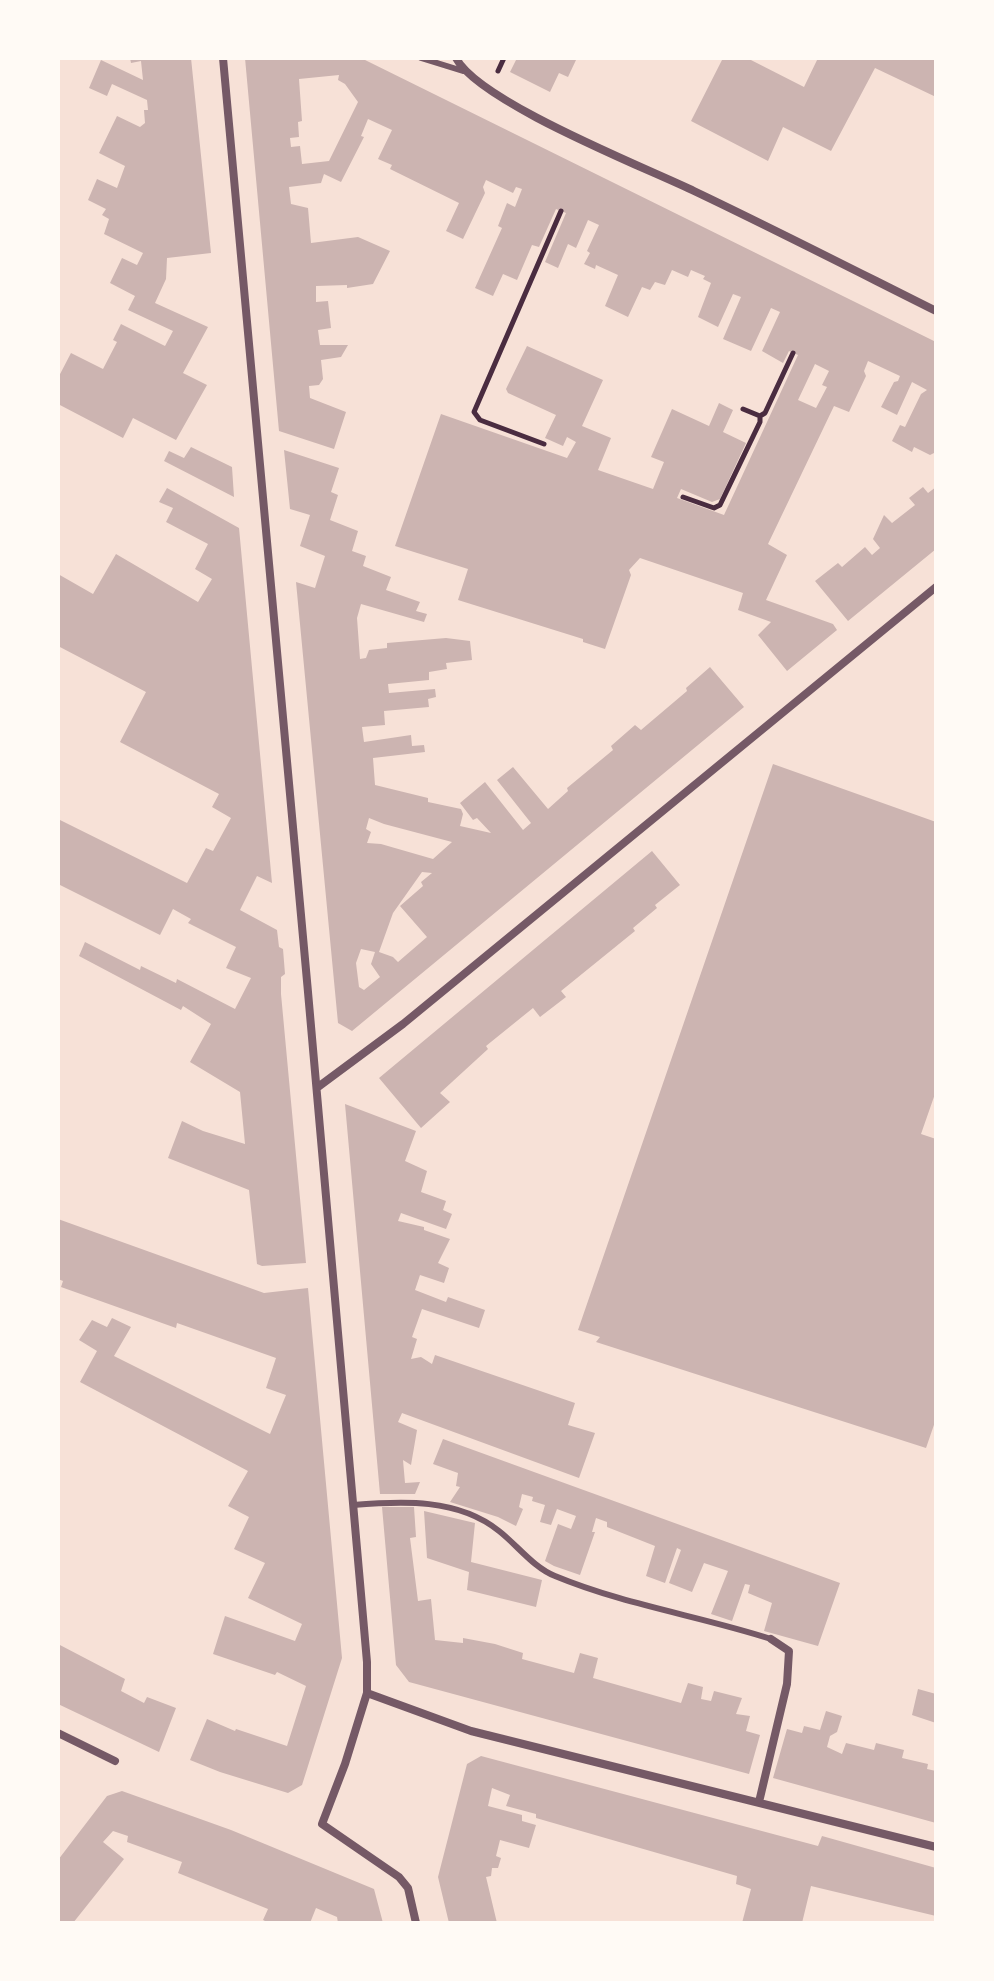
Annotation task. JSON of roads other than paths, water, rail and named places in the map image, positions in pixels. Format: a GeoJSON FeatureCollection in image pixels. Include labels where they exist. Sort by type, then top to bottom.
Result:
{"type":"FeatureCollection","features":[{"type":"Feature","properties":{"kind":"street"},"geometry":{"type":"LineString","coordinates":[[223,58],[318,1087],[337,1340],[367,1662],[367,1693],[322,1824],[399,1877],[408,1888],[416,1923]]}},
{"type":"Feature","properties":{"kind":"street"},"geometry":{"type":"LineString","coordinates":[[456,58],[463,71],[490,90],[592,145],[692,190],[936,311]]}},
{"type":"Feature","properties":{"kind":"street"},"geometry":{"type":"LineString","coordinates":[[318,1087],[403,1024],[936,587]]}},
{"type":"Feature","properties":{"kind":"street"},"geometry":{"type":"LineString","coordinates":[[759,1802],[787,1684],[789,1651],[771,1639]]}},
{"type":"Feature","properties":{"kind":"street"},"geometry":{"type":"LineString","coordinates":[[367,1693],[471,1731],[936,1847]]}},
{"type":"Feature","properties":{"kind":"street"},"geometry":{"type":"LineString","coordinates":[[58,1733],[115,1761]]}},
{"type":"Feature","properties":{"kind":"lane"},"geometry":{"type":"LineString","coordinates":[[421,58],[463,71]]}},
{"type":"Feature","properties":{"kind":"lane"},"geometry":{"type":"LineString","coordinates":[[353,1505],[404,1501],[433,1504],[476,1515],[551,1575],[586,1588],[771,1639]]}}]}
